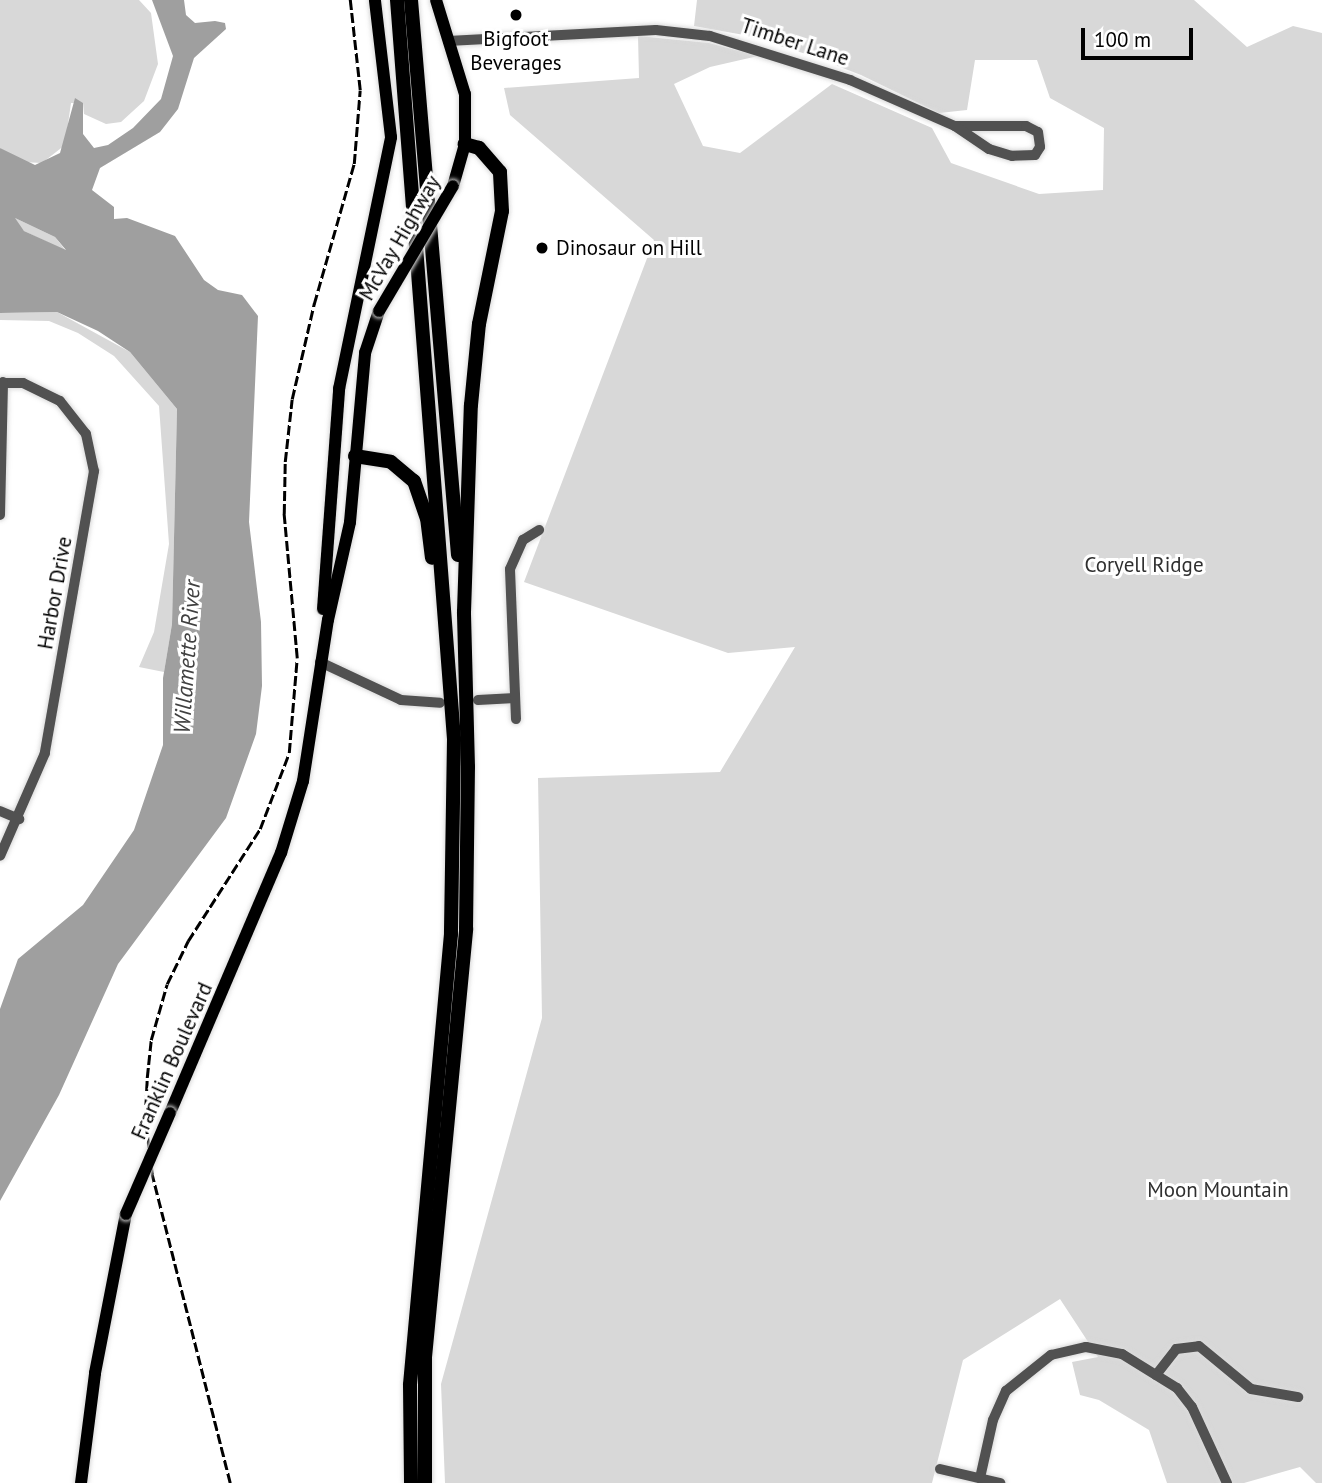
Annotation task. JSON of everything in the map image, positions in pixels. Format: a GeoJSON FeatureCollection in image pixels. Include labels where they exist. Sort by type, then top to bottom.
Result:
{"type":"FeatureCollection","features":[{"type":"Feature","properties":{"kind":"highway"},"geometry":{"type":"LineString","coordinates":[[397,0],[451,685],[455,825],[452,934],[412,1348],[411,1483]]}},
{"type":"Feature","properties":{"kind":"highway"},"geometry":{"type":"LineString","coordinates":[[411,0],[464,612]]}},
{"type":"Feature","properties":{"kind":"highway"},"geometry":{"type":"LineString","coordinates":[[425,1483],[425,1357],[466,929],[468,767],[464,612],[471,405],[479,324],[503,191],[500,172],[490,158],[465,144]]}},
{"type":"Feature","properties":{"kind":"highway"},"geometry":{"type":"LineString","coordinates":[[355,456],[391,462],[408,475],[420,493],[451,685]]}},
{"type":"Feature","properties":{"kind":"main road","name":"Franklin Boulevard"},"geometry":{"type":"LineString","coordinates":[[81,1483],[95,1373],[126,1214],[284,845],[307,759],[320,662],[339,388],[391,137],[375,0]]}},
{"type":"Feature","properties":{"kind":"main road","name":"McVay Highway"},"geometry":{"type":"LineString","coordinates":[[355,456],[365,353],[379,311],[453,186],[465,144],[465,94],[436,0]]}},
{"type":"Feature","properties":{"kind":"main road"},"geometry":{"type":"LineString","coordinates":[[334,440],[340,451],[355,456]]}},
{"type":"Feature","properties":{"kind":"main road","name":"Franklin Boulevard"},"geometry":{"type":"LineString","coordinates":[[320,662],[350,522],[355,456]]}},
{"type":"Feature","properties":{"kind":"street","name":"Timber Lane"},"geometry":{"type":"LineString","coordinates":[[448,41],[656,30],[710,36],[850,80],[955,126],[989,149],[1012,156],[1035,155],[1040,147],[1038,132],[1026,126],[955,126]]}},
{"type":"Feature","properties":{"kind":"street"},"geometry":{"type":"LineString","coordinates":[[0,515],[1,383]]}},
{"type":"Feature","properties":{"kind":"street","name":"Harbor Drive"},"geometry":{"type":"LineString","coordinates":[[0,856],[19,819],[45,753],[94,471],[86,434],[61,401],[23,383],[1,383]]}},
{"type":"Feature","properties":{"kind":"street"},"geometry":{"type":"LineString","coordinates":[[516,719],[510,569],[523,540],[539,530]]}},
{"type":"Feature","properties":{"kind":"street"},"geometry":{"type":"LineString","coordinates":[[320,662],[401,700],[440,703]]}},
{"type":"Feature","properties":{"kind":"street"},"geometry":{"type":"LineString","coordinates":[[478,700],[515,698]]}},
{"type":"Feature","properties":{"kind":"street"},"geometry":{"type":"LineString","coordinates":[[0,811],[19,819]]}},
{"type":"Feature","properties":{"kind":"street"},"geometry":{"type":"LineString","coordinates":[[1156,1375],[1175,1349],[1199,1346],[1251,1389],[1298,1397]]}},
{"type":"Feature","properties":{"kind":"street"},"geometry":{"type":"LineString","coordinates":[[980,1478],[999,1404],[1017,1378],[1033,1366],[1068,1349],[1086,1347],[1122,1354],[1185,1397],[1227,1483]]}},
{"type":"Feature","properties":{"kind":"street"},"geometry":{"type":"LineString","coordinates":[[940,1469],[1000,1483]]}},
{"type":"Feature","properties":{"kind":"green space"},"geometry":{"type":"Polygon","coordinates":[[[0,0],[139,0],[151,13],[158,64],[144,101],[121,122],[106,124],[84,114],[83,103],[71,103],[65,145],[42,163],[23,162],[5,152],[0,148],[0,0]]]}},
{"type":"Feature","properties":{"kind":"green space"},"geometry":{"type":"Polygon","coordinates":[[[697,0],[1194,0],[1247,47],[1293,26],[1322,33],[1322,1483],[1316,1483],[1300,1467],[1244,1483],[1167,1483],[1149,1430],[1099,1400],[1080,1395],[1072,1362],[1098,1357],[1060,1299],[963,1360],[932,1483],[445,1483],[441,1384],[542,1018],[538,778],[720,772],[795,647],[728,653],[524,582],[654,240],[510,115],[504,88],[639,78],[638,36],[709,43],[758,56],[710,67],[674,84],[703,146],[740,153],[832,84],[932,128],[951,163],[1039,194],[1103,190],[1104,128],[1050,98],[1037,60],[975,60],[967,110],[939,113],[861,75],[806,54],[744,35],[694,26],[697,0]]]}},
{"type":"Feature","properties":{"kind":"green space"},"geometry":{"type":"Polygon","coordinates":[[[15,218],[55,237],[66,251],[24,231],[12,220],[15,218]]]}},
{"type":"Feature","properties":{"kind":"green space"},"geometry":{"type":"Polygon","coordinates":[[[57,312],[130,352],[177,409],[172,624],[164,672],[139,667],[154,632],[169,544],[159,406],[114,356],[78,333],[49,321],[0,320],[0,313],[57,312]]]}},
{"type":"Feature","properties":{"kind":"water","name":"Willamette River"},"geometry":{"type":"Polygon","coordinates":[[[152,0],[184,0],[186,15],[195,23],[225,23],[226,29],[194,58],[178,109],[160,132],[100,168],[92,190],[114,207],[114,219],[127,218],[175,236],[204,280],[218,290],[242,295],[258,316],[249,522],[261,622],[262,686],[256,734],[226,818],[118,964],[59,1095],[0,1201],[0,1009],[18,959],[83,905],[134,830],[163,745],[163,678],[172,624],[177,409],[130,352],[98,331],[57,312],[0,313],[0,148],[35,165],[60,153],[75,98],[83,103],[83,134],[94,148],[108,145],[133,128],[161,99],[173,56],[152,0]],[[15,218],[24,231],[66,250],[55,237],[15,218]]]}},
{"type":"Feature","properties":{"kind":"railway"},"geometry":{"type":"LineString","coordinates":[[230,1483],[152,1174],[145,1118],[147,1078],[151,1040],[167,984],[188,941],[260,829],[289,753],[297,658],[284,514],[285,462],[292,399],[314,304],[354,164],[360,90],[350,0]]}},
{"type":"Feature","properties":{"kind":"place","name":"Bigfoot Beverages"},"geometry":{"type":"Point","coordinates":[516,15]}},
{"type":"Feature","properties":{"kind":"place","name":"Dinosaur on Hill"},"geometry":{"type":"Point","coordinates":[542,248]}},
{"type":"Feature","properties":{"kind":"park label","name":"Coryell Ridge"},"geometry":{"type":"Point","coordinates":[1144,565]}},
{"type":"Feature","properties":{"kind":"park label","name":"Moon Mountain"},"geometry":{"type":"Point","coordinates":[1218,1190]}}]}
